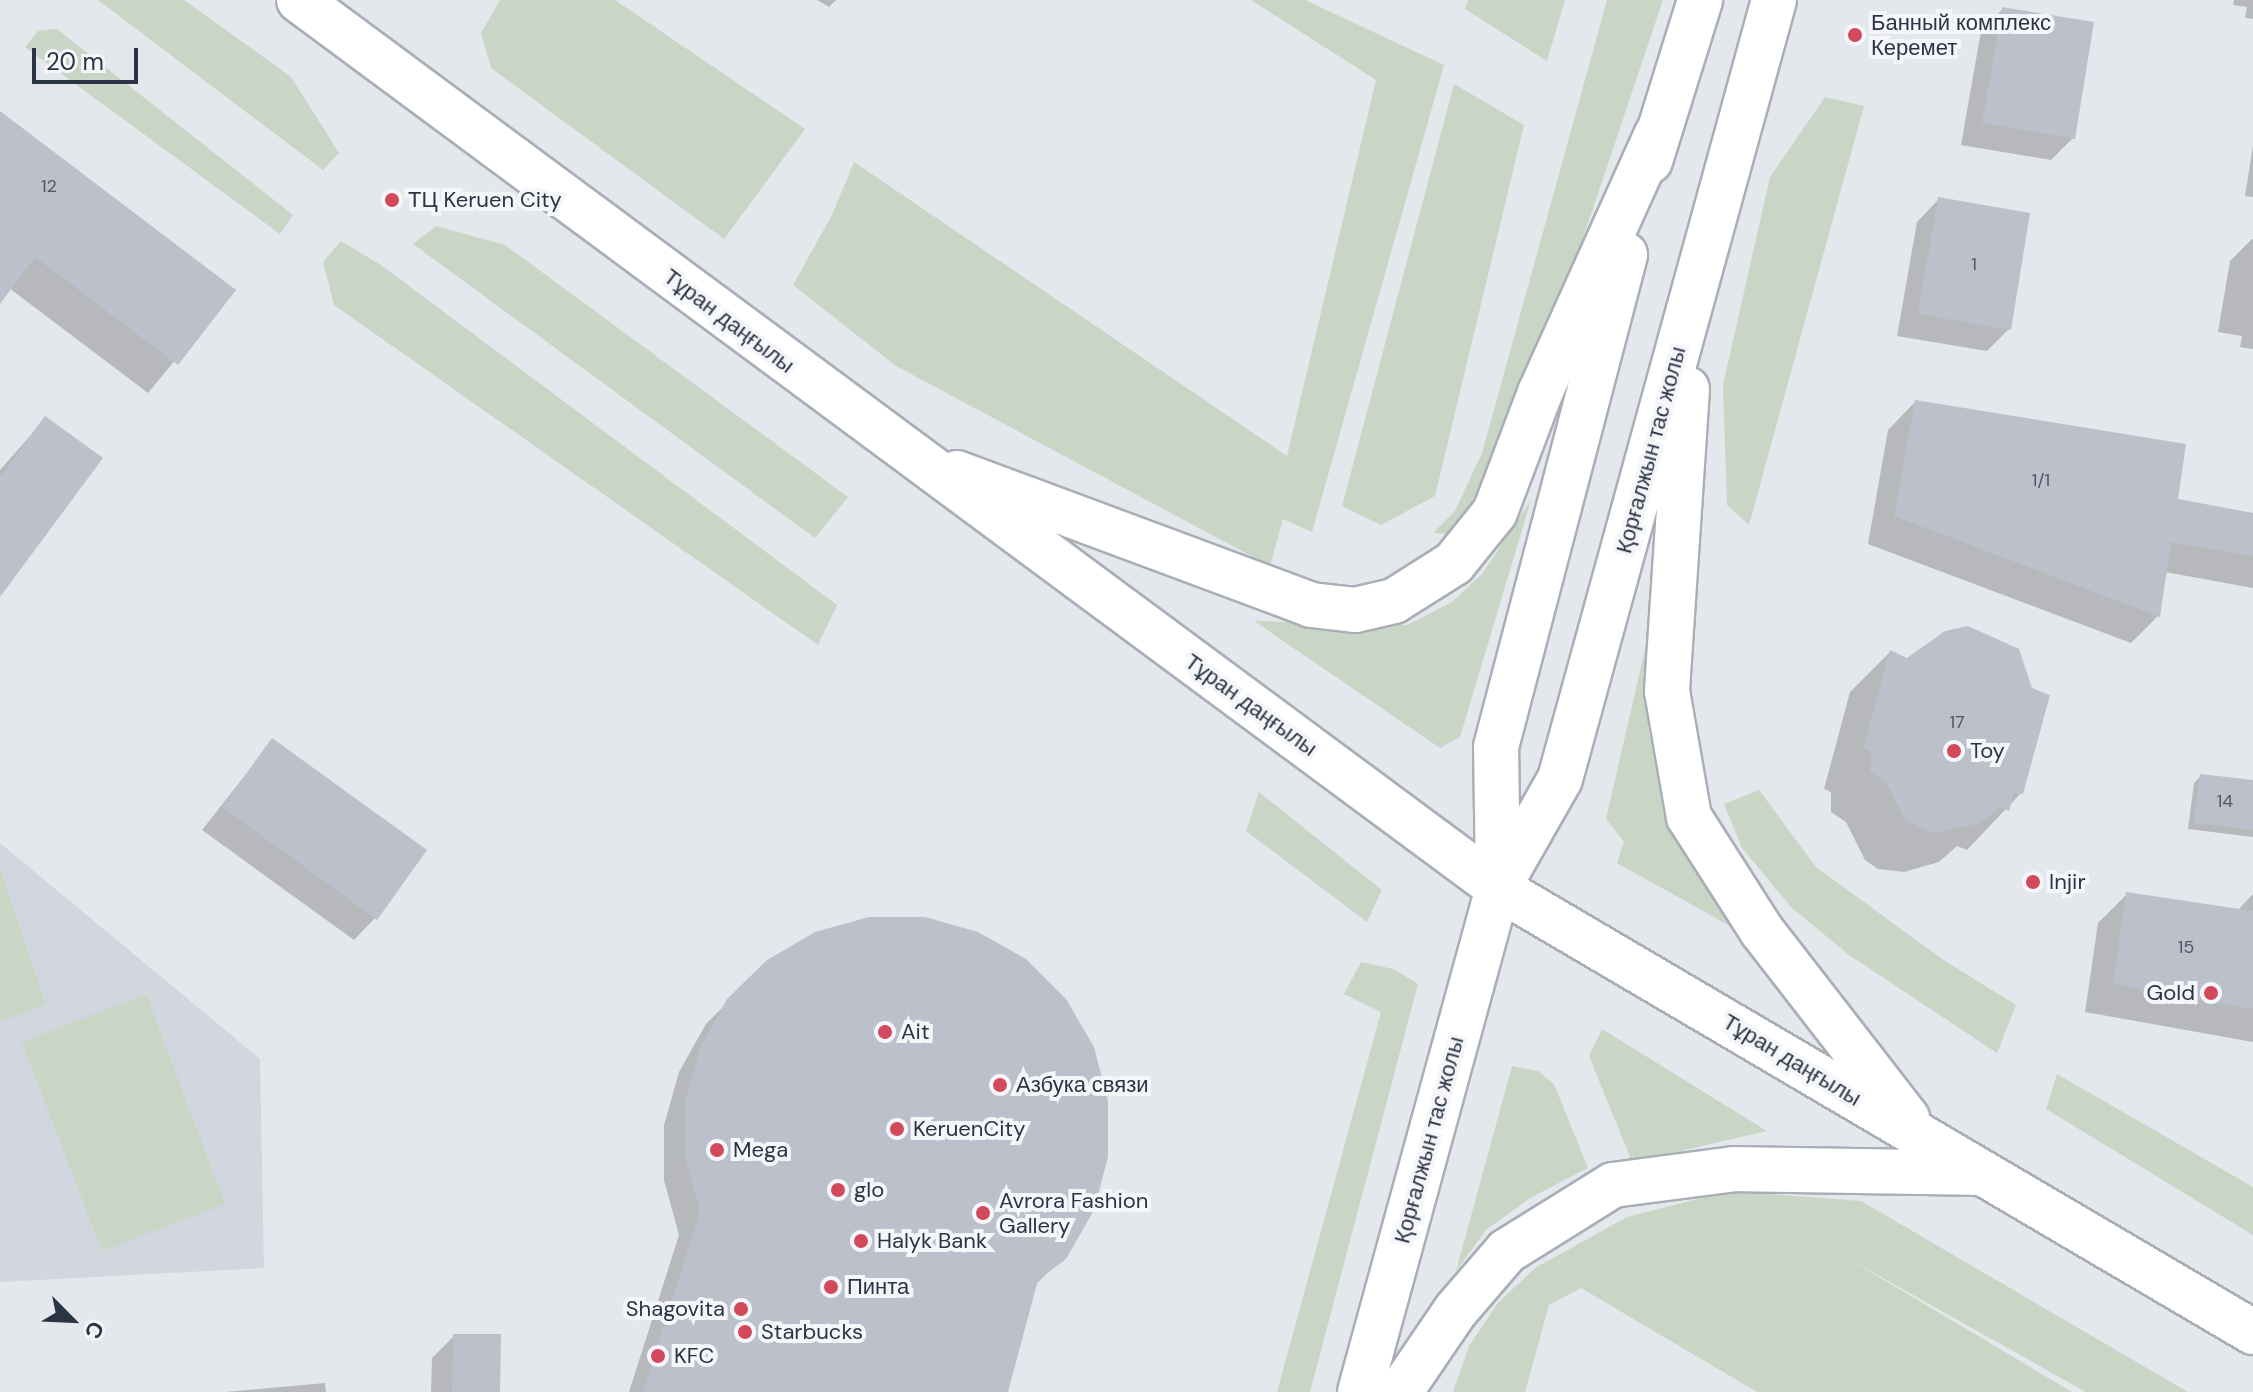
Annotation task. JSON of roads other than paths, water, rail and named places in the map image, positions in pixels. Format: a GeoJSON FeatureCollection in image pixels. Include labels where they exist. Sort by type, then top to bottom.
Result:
{"type":"FeatureCollection","features":[{"type":"Feature","properties":{"kind":"main road","name":"Тұран даңғылы"},"geometry":{"type":"LineString","coordinates":[[299,0],[911,457],[1498,888],[2253,1332]]}},
{"type":"Feature","properties":{"kind":"main road","name":"Қорғалжын тас жолы"},"geometry":{"type":"LineString","coordinates":[[1498,888],[1496,747],[1657,134],[1700,0]]}},
{"type":"Feature","properties":{"kind":"main road","name":"Қорғалжын тас жолы"},"geometry":{"type":"LineString","coordinates":[[1360,1392],[1498,888],[1560,779],[1774,0]]}},
{"type":"Feature","properties":{"kind":"main road"},"geometry":{"type":"LineString","coordinates":[[911,457],[1311,605],[1355,610],[1394,601],[1454,563],[1495,512],[1540,393],[1657,134]]}},
{"type":"Feature","properties":{"kind":"main road"},"geometry":{"type":"LineString","coordinates":[[1693,296],[1667,691],[1689,817],[1762,931],[1924,1139]]}},
{"type":"Feature","properties":{"kind":"main road"},"geometry":{"type":"LineString","coordinates":[[1400,1392],[1456,1310],[1507,1251],[1613,1185],[1734,1169],[1981,1173]]}},
{"type":"Feature","properties":{"kind":"place","name":"Банный комплекс Керемет"},"geometry":{"type":"Point","coordinates":[1855,35]}},
{"type":"Feature","properties":{"kind":"place","name":"ТЦ Keruen City"},"geometry":{"type":"Point","coordinates":[392,200]}},
{"type":"Feature","properties":{"kind":"place","name":"Toy"},"geometry":{"type":"Point","coordinates":[1954,751]}},
{"type":"Feature","properties":{"kind":"place","name":"Injir"},"geometry":{"type":"Point","coordinates":[2033,882]}},
{"type":"Feature","properties":{"kind":"place","name":"Gold"},"geometry":{"type":"Point","coordinates":[2211,993]}},
{"type":"Feature","properties":{"kind":"place","name":"Ait"},"geometry":{"type":"Point","coordinates":[885,1032]}},
{"type":"Feature","properties":{"kind":"place","name":"Азбука связи"},"geometry":{"type":"Point","coordinates":[1000,1085]}},
{"type":"Feature","properties":{"kind":"place","name":"KeruenCity"},"geometry":{"type":"Point","coordinates":[897,1129]}},
{"type":"Feature","properties":{"kind":"place","name":"Mega"},"geometry":{"type":"Point","coordinates":[717,1150]}},
{"type":"Feature","properties":{"kind":"place","name":"glo"},"geometry":{"type":"Point","coordinates":[838,1190]}},
{"type":"Feature","properties":{"kind":"place","name":"Avrora Fashion Gallery"},"geometry":{"type":"Point","coordinates":[983,1213]}},
{"type":"Feature","properties":{"kind":"place","name":"Halyk Bank"},"geometry":{"type":"Point","coordinates":[861,1241]}},
{"type":"Feature","properties":{"kind":"place","name":"Пинта"},"geometry":{"type":"Point","coordinates":[831,1287]}},
{"type":"Feature","properties":{"kind":"place","name":"Shagovita"},"geometry":{"type":"Point","coordinates":[741,1309]}},
{"type":"Feature","properties":{"kind":"place","name":"Starbucks"},"geometry":{"type":"Point","coordinates":[745,1332]}},
{"type":"Feature","properties":{"kind":"place","name":"KFC"},"geometry":{"type":"Point","coordinates":[658,1356]}}]}
